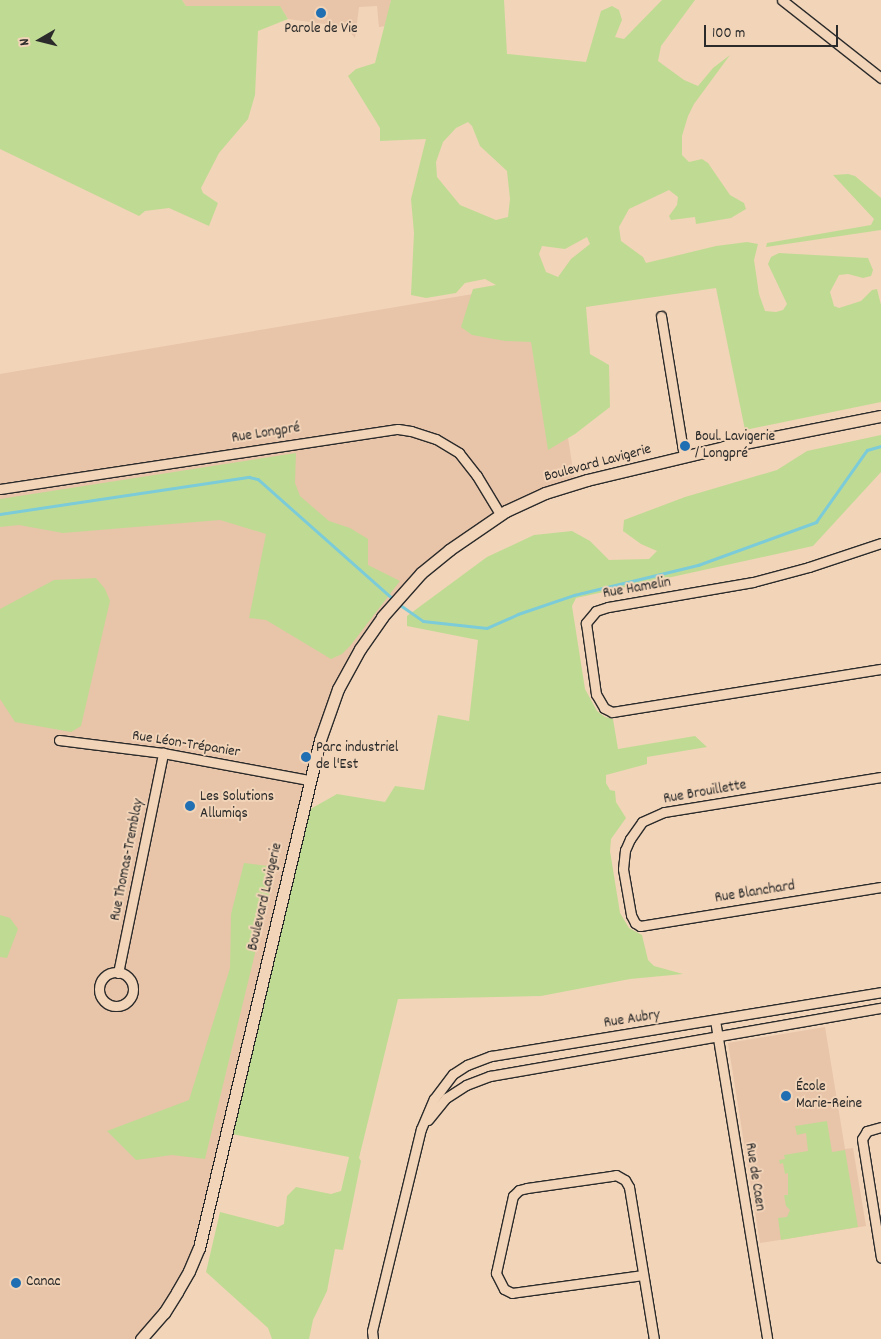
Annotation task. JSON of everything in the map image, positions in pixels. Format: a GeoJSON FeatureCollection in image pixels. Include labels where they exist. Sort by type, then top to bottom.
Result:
{"type":"FeatureCollection","features":[{"type":"Feature","properties":{"kind":"street"},"geometry":{"type":"LineString","coordinates":[[782,0],[881,78]]}},
{"type":"Feature","properties":{"kind":"street"},"geometry":{"type":"LineString","coordinates":[[660,316],[684,457]]}},
{"type":"Feature","properties":{"kind":"street","name":"Boulevard Lavigerie"},"geometry":{"type":"LineString","coordinates":[[141,1339],[164,1313],[189,1272],[199,1248],[320,740],[338,689],[360,649],[382,616],[421,574],[455,546],[500,514],[546,493],[566,486],[684,457],[787,434],[881,416]]}},
{"type":"Feature","properties":{"kind":"street","name":"Rue Longpré"},"geometry":{"type":"LineString","coordinates":[[0,489],[398,429],[411,430],[436,438],[458,454],[477,476],[500,514]]}},
{"type":"Feature","properties":{"kind":"street","name":"Rue Hamelin"},"geometry":{"type":"LineString","coordinates":[[881,543],[809,567],[753,582],[608,607],[596,611],[586,623],[596,694],[604,708],[612,712],[881,669]]}},
{"type":"Feature","properties":{"kind":"street","name":"Rue Léon-Trépanier"},"geometry":{"type":"LineString","coordinates":[[59,740],[163,753],[309,780]]}},
{"type":"Feature","properties":{"kind":"street","name":"Rue Thomas-Tremblay"},"geometry":{"type":"LineString","coordinates":[[118,973],[163,753]]}},
{"type":"Feature","properties":{"kind":"street","name":"Rue Brouillette"},"geometry":{"type":"LineString","coordinates":[[635,923],[631,915],[623,869],[625,850],[642,822],[664,812],[881,777]]}},
{"type":"Feature","properties":{"kind":"street","name":"Rue Blanchard"},"geometry":{"type":"LineString","coordinates":[[635,923],[640,926],[881,887]]}},
{"type":"Feature","properties":{"kind":"street","name":"Rue Aubry"},"geometry":{"type":"LineString","coordinates":[[373,1339],[372,1331],[421,1129],[434,1099],[453,1074],[467,1065],[491,1056],[881,992]]}},
{"type":"Feature","properties":{"kind":"street","name":"Rue Aubry"},"geometry":{"type":"LineString","coordinates":[[421,1129],[446,1098],[466,1085],[490,1076],[881,1008]]}},
{"type":"Feature","properties":{"kind":"street","name":"Rue de Caen"},"geometry":{"type":"LineString","coordinates":[[715,1020],[767,1339]]}},
{"type":"Feature","properties":{"kind":"street"},"geometry":{"type":"LineString","coordinates":[[881,1127],[867,1131],[864,1135],[862,1147],[881,1257]]}},
{"type":"Feature","properties":{"kind":"street"},"geometry":{"type":"LineString","coordinates":[[643,1276],[512,1293],[504,1289],[496,1273],[514,1196],[519,1190],[527,1188],[616,1175],[625,1180],[629,1187],[654,1339]]}},
{"type":"Feature","properties":{"kind":"shaded area","name":"Parole de Vie"},"geometry":{"type":"Polygon","coordinates":[[[182,0],[391,0],[386,26],[379,27],[377,6],[359,7],[355,38],[346,27],[288,19],[280,6],[186,6],[182,0]]]}},
{"type":"Feature","properties":{"kind":"shaded area"},"geometry":{"type":"Polygon","coordinates":[[[544,282],[575,483],[522,503],[410,585],[338,689],[199,1248],[141,1339],[0,1339],[0,374],[544,282]]]}},
{"type":"Feature","properties":{"kind":"shaded area","name":"École Marie-Reine"},"geometry":{"type":"Polygon","coordinates":[[[825,1027],[845,1149],[853,1148],[866,1226],[760,1243],[728,1043],[825,1027]]]}},
{"type":"Feature","properties":{"kind":"green space"},"geometry":{"type":"Polygon","coordinates":[[[0,0],[182,0],[186,6],[280,6],[288,19],[258,31],[255,95],[248,119],[219,153],[201,188],[203,193],[218,203],[209,226],[169,208],[145,211],[139,216],[0,149],[0,0]]]}},
{"type":"Feature","properties":{"kind":"green space"},"geometry":{"type":"Polygon","coordinates":[[[391,0],[504,0],[507,54],[586,62],[601,11],[612,6],[619,10],[622,20],[615,37],[624,39],[662,0],[695,0],[661,46],[658,61],[684,80],[698,86],[713,68],[730,55],[694,104],[688,116],[682,136],[682,155],[689,162],[702,159],[708,163],[730,195],[744,203],[746,209],[731,218],[696,224],[695,217],[671,220],[669,216],[677,205],[678,197],[669,190],[629,209],[619,227],[621,241],[643,257],[646,263],[716,246],[747,242],[758,244],[754,260],[759,294],[765,311],[776,312],[783,310],[787,304],[768,264],[771,257],[779,253],[868,258],[873,270],[871,276],[863,278],[848,274],[839,275],[830,292],[834,306],[839,308],[861,301],[872,290],[877,289],[881,305],[881,402],[745,430],[716,288],[586,307],[590,354],[609,365],[610,407],[575,434],[548,450],[531,342],[505,341],[472,335],[461,327],[473,289],[496,285],[485,279],[465,283],[456,293],[426,298],[411,295],[414,233],[411,199],[426,139],[380,141],[380,128],[348,76],[356,69],[375,63],[391,0]],[[468,122],[456,128],[443,142],[436,162],[437,177],[460,205],[496,220],[508,217],[510,199],[507,171],[480,146],[472,126],[468,122]],[[587,237],[565,249],[542,246],[539,254],[546,272],[558,277],[571,259],[590,244],[587,237]]]}},
{"type":"Feature","properties":{"kind":"green space"},"geometry":{"type":"Polygon","coordinates":[[[848,174],[855,176],[881,198],[881,230],[766,247],[767,243],[871,225],[874,219],[833,175],[848,174]]]}},
{"type":"Feature","properties":{"kind":"green space"},"geometry":{"type":"Polygon","coordinates":[[[881,435],[881,472],[813,546],[576,598],[572,606],[585,689],[597,711],[605,717],[613,719],[618,749],[695,736],[707,747],[647,757],[647,764],[606,775],[606,783],[610,790],[615,791],[616,802],[626,818],[611,839],[610,851],[620,913],[629,928],[642,935],[648,960],[654,966],[683,974],[630,979],[541,996],[398,999],[359,1158],[361,1161],[343,1250],[335,1249],[327,1291],[313,1320],[309,1339],[272,1339],[268,1328],[206,1272],[220,1212],[278,1227],[284,1224],[287,1196],[296,1187],[331,1194],[341,1191],[349,1157],[232,1134],[307,811],[337,794],[385,802],[395,786],[424,790],[438,715],[469,721],[478,640],[407,626],[407,616],[487,557],[534,535],[572,531],[590,541],[609,560],[649,559],[657,551],[641,544],[623,531],[624,520],[685,497],[777,470],[807,451],[881,435]]]}},
{"type":"Feature","properties":{"kind":"green space"},"geometry":{"type":"Polygon","coordinates":[[[296,453],[295,483],[300,496],[329,521],[350,528],[368,539],[368,565],[400,581],[350,646],[342,654],[331,659],[266,620],[249,618],[266,534],[220,520],[63,533],[19,525],[0,527],[0,499],[296,453]]]}},
{"type":"Feature","properties":{"kind":"green space"},"geometry":{"type":"Polygon","coordinates":[[[96,578],[105,589],[110,601],[81,726],[71,732],[15,722],[0,699],[0,609],[54,580],[96,578]]]}},
{"type":"Feature","properties":{"kind":"green space"},"geometry":{"type":"Polygon","coordinates":[[[244,863],[276,867],[205,1159],[172,1155],[136,1160],[107,1131],[189,1100],[230,968],[231,914],[244,863]]]}},
{"type":"Feature","properties":{"kind":"green space"},"geometry":{"type":"Polygon","coordinates":[[[0,915],[10,918],[18,929],[7,958],[0,957],[0,915]]]}},
{"type":"Feature","properties":{"kind":"green space"},"geometry":{"type":"Polygon","coordinates":[[[827,1121],[832,1152],[845,1150],[858,1227],[781,1240],[778,1218],[787,1217],[790,1210],[786,1206],[784,1195],[788,1195],[788,1173],[785,1174],[783,1163],[780,1164],[779,1160],[785,1159],[784,1155],[808,1151],[806,1133],[797,1135],[795,1126],[827,1121]]]}},
{"type":"Feature","properties":{"kind":"waterway"},"geometry":{"type":"LineString","coordinates":[[399,604],[423,621],[487,628],[518,614],[574,595],[698,565],[816,522],[867,450],[881,446]]}},
{"type":"Feature","properties":{"kind":"waterway"},"geometry":{"type":"LineString","coordinates":[[0,514],[249,477],[258,479],[393,599]]}},
{"type":"Feature","properties":{"kind":"place","name":"Parole de Vie"},"geometry":{"type":"Point","coordinates":[321,13]}},
{"type":"Feature","properties":{"kind":"place","name":"Boul. Lavigerie / Longpré"},"geometry":{"type":"Point","coordinates":[685,446]}},
{"type":"Feature","properties":{"kind":"place","name":"Parc industriel de l'Est"},"geometry":{"type":"Point","coordinates":[306,757]}},
{"type":"Feature","properties":{"kind":"place","name":"Les Solutions Allumiqs"},"geometry":{"type":"Point","coordinates":[190,806]}},
{"type":"Feature","properties":{"kind":"place","name":"École Marie-Reine"},"geometry":{"type":"Point","coordinates":[786,1096]}},
{"type":"Feature","properties":{"kind":"place","name":"Canac"},"geometry":{"type":"Point","coordinates":[16,1283]}}]}
